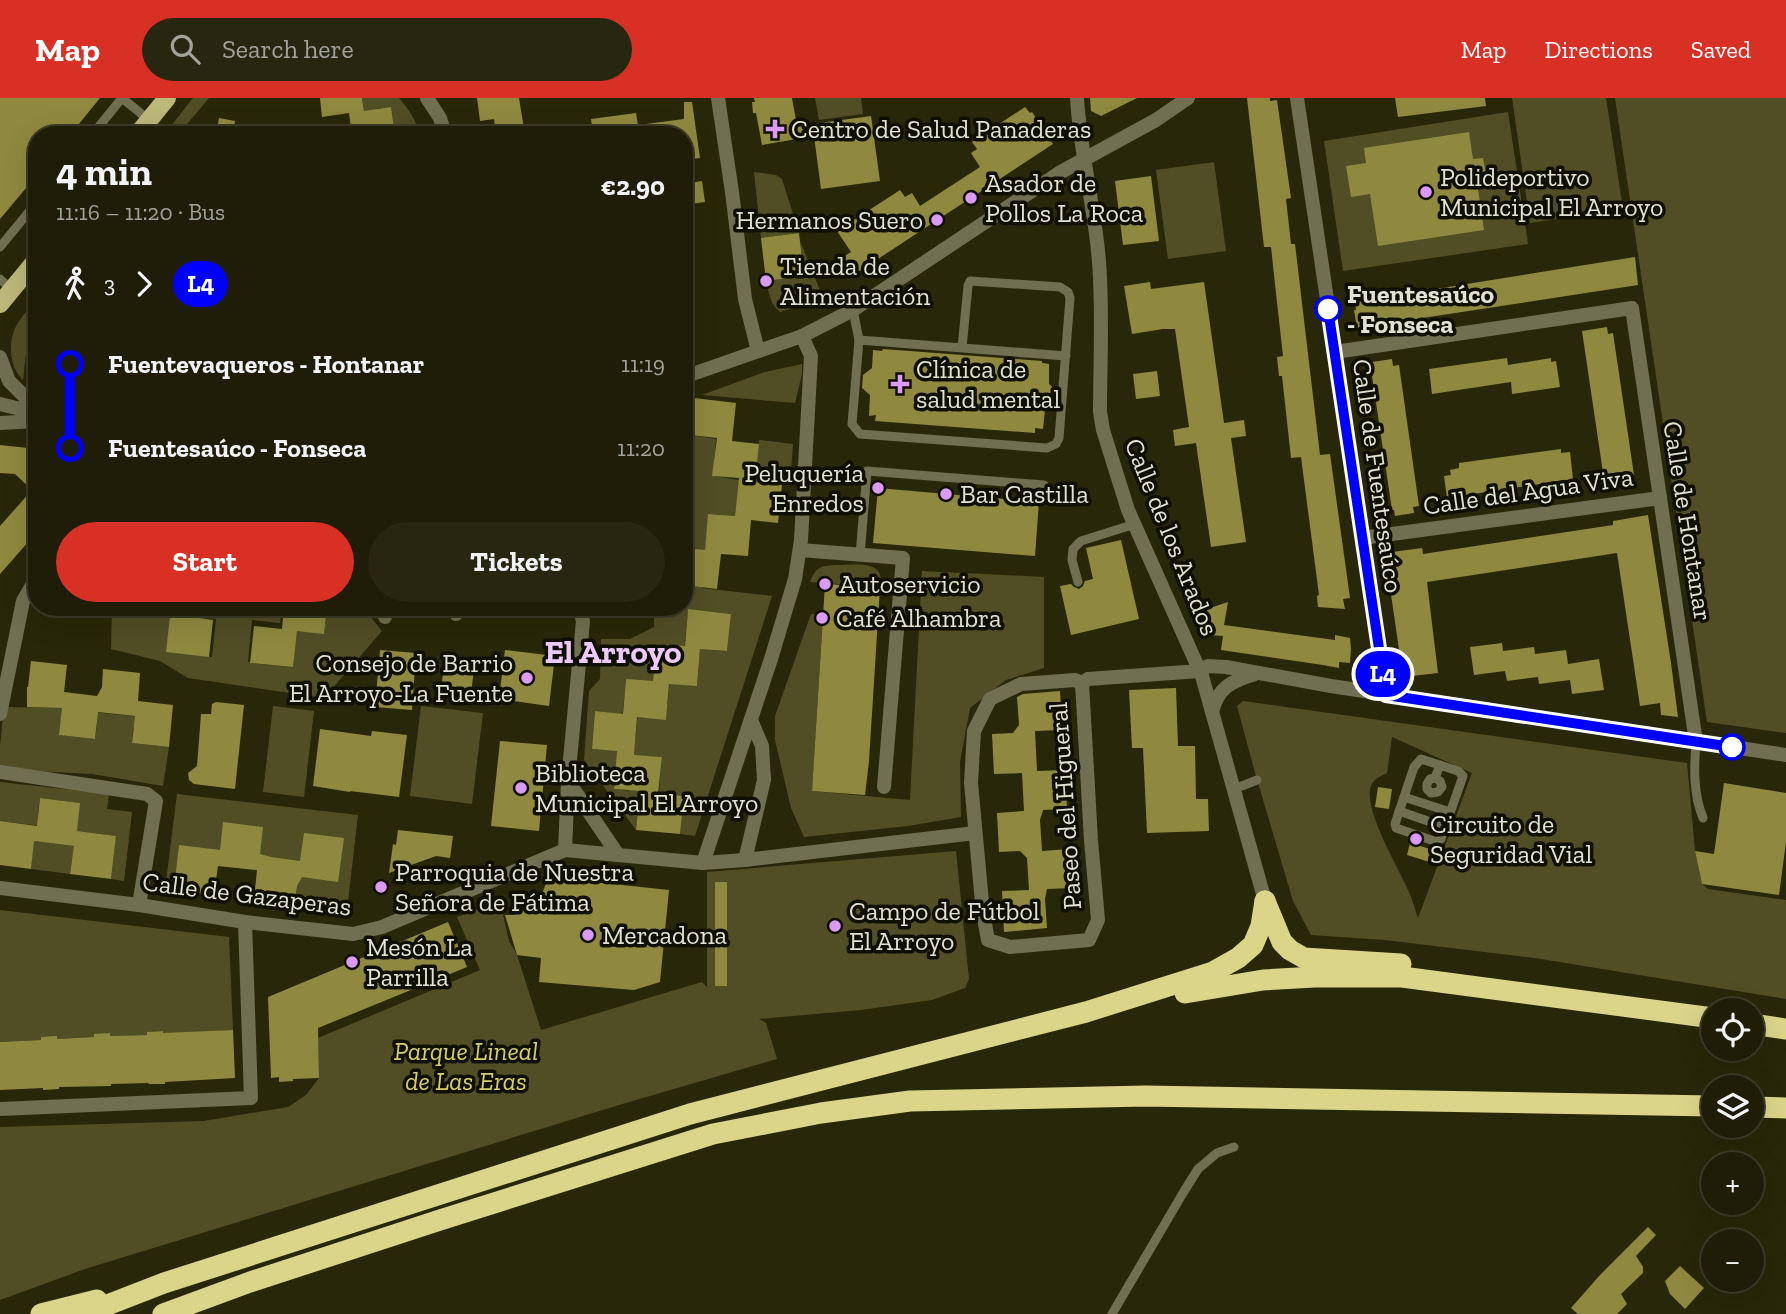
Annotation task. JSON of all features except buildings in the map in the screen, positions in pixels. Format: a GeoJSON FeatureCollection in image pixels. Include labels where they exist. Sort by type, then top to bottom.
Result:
{"type":"FeatureCollection","features":[{"type":"Feature","properties":{"kind":"highway"},"geometry":{"type":"LineString","coordinates":[[84,1314],[164,1283],[690,1114],[1086,1012],[1213,972],[1238,958],[1253,945],[1261,926],[1265,901]]}},
{"type":"Feature","properties":{"kind":"highway"},"geometry":{"type":"LineString","coordinates":[[1265,901],[1282,942],[1304,958],[1405,964],[1545,982],[1701,1017]]}},
{"type":"Feature","properties":{"kind":"highway"},"geometry":{"type":"LineString","coordinates":[[1086,1012],[1205,989],[1263,981],[1315,977],[1402,977],[1701,1017]]}},
{"type":"Feature","properties":{"kind":"highway"},"geometry":{"type":"LineString","coordinates":[[1764,1026],[1786,1029]]}},
{"type":"Feature","properties":{"kind":"highway"},"geometry":{"type":"LineString","coordinates":[[163,1314],[414,1228],[713,1134],[821,1113],[910,1101],[1146,1096],[1701,1106]]}},
{"type":"Feature","properties":{"kind":"highway"},"geometry":{"type":"LineString","coordinates":[[1764,1107],[1786,1108]]}},
{"type":"Feature","properties":{"kind":"highway"},"geometry":{"type":"LineString","coordinates":[[40,1314],[164,1283]]}},
{"type":"Feature","properties":{"kind":"main road"},"geometry":{"type":"LineString","coordinates":[[144,126],[167,98]]}},
{"type":"Feature","properties":{"kind":"main road"},"geometry":{"type":"LineString","coordinates":[[2,299],[28,269]]}},
{"type":"Feature","properties":{"kind":"street"},"geometry":{"type":"LineString","coordinates":[[427,98],[442,126]]}},
{"type":"Feature","properties":{"kind":"street"},"geometry":{"type":"LineString","coordinates":[[718,98],[745,299],[758,351]]}},
{"type":"Feature","properties":{"kind":"street","name":"Calle de los Arados"},"geometry":{"type":"LineString","coordinates":[[1077,98],[1099,264],[1100,412],[1106,441],[1135,524],[1200,671],[1265,901]]}},
{"type":"Feature","properties":{"kind":"street"},"geometry":{"type":"LineString","coordinates":[[693,374],[802,336],[853,310],[1084,158],[1156,120],[1188,98]]}},
{"type":"Feature","properties":{"kind":"street","name":"Calle de Fuentesaúco"},"geometry":{"type":"LineString","coordinates":[[1297,98],[1386,695]]}},
{"type":"Feature","properties":{"kind":"street","name":"Calle de Hontanar"},"geometry":{"type":"LineString","coordinates":[[1335,352],[1632,308],[1696,742]]}},
{"type":"Feature","properties":{"kind":"street"},"geometry":{"type":"LineString","coordinates":[[703,863],[792,593],[800,550],[811,356],[802,336]]}},
{"type":"Feature","properties":{"kind":"street"},"geometry":{"type":"LineString","coordinates":[[0,357],[9,381],[28,401]]}},
{"type":"Feature","properties":{"kind":"street"},"geometry":{"type":"LineString","coordinates":[[0,404],[28,409]]}},
{"type":"Feature","properties":{"kind":"street"},"geometry":{"type":"LineString","coordinates":[[0,423],[28,421]]}},
{"type":"Feature","properties":{"kind":"street","name":"Calle del Agua Viva"},"geometry":{"type":"LineString","coordinates":[[1362,538],[1660,498]]}},
{"type":"Feature","properties":{"kind":"street"},"geometry":{"type":"LineString","coordinates":[[800,550],[902,558],[884,787]]}},
{"type":"Feature","properties":{"kind":"street"},"geometry":{"type":"LineString","coordinates":[[0,714],[23,601],[28,592]]}},
{"type":"Feature","properties":{"kind":"street"},"geometry":{"type":"LineString","coordinates":[[565,850],[582,616]]}},
{"type":"Feature","properties":{"kind":"street","name":"Paseo del Higueral"},"geometry":{"type":"LineString","coordinates":[[1082,683],[1088,679],[1200,671],[1208,666],[1226,667],[1386,695],[1786,755]]}},
{"type":"Feature","properties":{"kind":"street"},"geometry":{"type":"LineString","coordinates":[[1212,712],[1215,699],[1224,688],[1235,680],[1256,673]]}},
{"type":"Feature","properties":{"kind":"street","name":"Paseo del Higueral"},"geometry":{"type":"LineString","coordinates":[[1075,680],[1082,683],[1090,840],[1098,920],[1089,940],[1010,947],[988,940],[971,783],[974,730],[990,699],[1021,684],[1075,680]]}},
{"type":"Feature","properties":{"kind":"street"},"geometry":{"type":"LineString","coordinates":[[745,860],[764,780],[762,746],[751,720]]}},
{"type":"Feature","properties":{"kind":"street"},"geometry":{"type":"LineString","coordinates":[[0,772],[147,793],[156,801],[139,905]]}},
{"type":"Feature","properties":{"kind":"street"},"geometry":{"type":"LineString","coordinates":[[568,780],[618,855]]}},
{"type":"Feature","properties":{"kind":"street","name":"Calle de Gazaperas"},"geometry":{"type":"LineString","coordinates":[[0,888],[353,934],[382,927],[565,850],[703,863],[975,833]]}},
{"type":"Feature","properties":{"kind":"street"},"geometry":{"type":"LineString","coordinates":[[0,1109],[251,1098],[245,922]]}},
{"type":"Feature","properties":{"kind":"lane"},"geometry":{"type":"LineString","coordinates":[[99,126],[122,98],[149,120]]}},
{"type":"Feature","properties":{"kind":"lane"},"geometry":{"type":"LineString","coordinates":[[0,247],[28,213]]}},
{"type":"Feature","properties":{"kind":"lane"},"geometry":{"type":"LineString","coordinates":[[853,310],[859,340],[852,424],[860,434],[1047,448],[1056,444],[1059,438],[1066,356],[1070,298],[1068,292],[1060,288],[970,281],[962,348]]}},
{"type":"Feature","properties":{"kind":"lane"},"geometry":{"type":"LineString","coordinates":[[859,340],[1066,356]]}},
{"type":"Feature","properties":{"kind":"lane"},"geometry":{"type":"LineString","coordinates":[[860,555],[867,471],[1044,485]]}},
{"type":"Feature","properties":{"kind":"lane"},"geometry":{"type":"LineString","coordinates":[[1078,582],[1072,560],[1073,549],[1081,541],[1135,524]]}},
{"type":"Feature","properties":{"kind":"lane"},"geometry":{"type":"LineString","coordinates":[[1696,742],[1693,773],[1703,818]]}},
{"type":"Feature","properties":{"kind":"lane"},"geometry":{"type":"LineString","coordinates":[[1421,759],[1440,765],[1458,771],[1463,776],[1446,827],[1437,842],[1396,828],[1395,820],[1414,767],[1421,759]]}},
{"type":"Feature","properties":{"kind":"lane"},"geometry":{"type":"LineString","coordinates":[[1416,835],[1440,765]]}},
{"type":"Feature","properties":{"kind":"lane"},"geometry":{"type":"LineString","coordinates":[[1411,778],[1456,796]]}},
{"type":"Feature","properties":{"kind":"lane"},"geometry":{"type":"LineString","coordinates":[[1234,789],[1257,780]]}},
{"type":"Feature","properties":{"kind":"lane"},"geometry":{"type":"LineString","coordinates":[[1404,797],[1450,812]]}},
{"type":"Feature","properties":{"kind":"lane"},"geometry":{"type":"LineString","coordinates":[[1399,811],[1446,827]]}},
{"type":"Feature","properties":{"kind":"lane"},"geometry":{"type":"LineString","coordinates":[[1112,1314],[1198,1169],[1217,1153],[1234,1147]]}},
{"type":"Feature","properties":{"kind":"green space"},"geometry":{"type":"Polygon","coordinates":[[[193,98],[209,98],[186,126],[171,126],[193,98]]]}},
{"type":"Feature","properties":{"kind":"green space"},"geometry":{"type":"Polygon","coordinates":[[[362,98],[399,98],[416,126],[394,126],[391,107],[376,109],[365,117],[362,98]]]}},
{"type":"Feature","properties":{"kind":"green space"},"geometry":{"type":"Polygon","coordinates":[[[815,98],[861,98],[863,114],[819,120],[815,98]]]}},
{"type":"Feature","properties":{"kind":"green space"},"geometry":{"type":"Polygon","coordinates":[[[1512,98],[1606,98],[1623,209],[1530,223],[1512,98]]]}},
{"type":"Feature","properties":{"kind":"green space"},"geometry":{"type":"Polygon","coordinates":[[[1615,98],[1786,98],[1786,733],[1707,722],[1615,98]]]}},
{"type":"Feature","properties":{"kind":"green space","name":"Polideportivo Municipal El Arroyo"},"geometry":{"type":"Polygon","coordinates":[[[1508,112],[1528,244],[1343,271],[1324,141],[1508,112]]]}},
{"type":"Feature","properties":{"kind":"green space"},"geometry":{"type":"Polygon","coordinates":[[[1214,162],[1226,251],[1168,259],[1156,170],[1214,162]]]}},
{"type":"Feature","properties":{"kind":"green space"},"geometry":{"type":"Polygon","coordinates":[[[754,172],[776,175],[782,179],[799,233],[761,238],[754,172]]]}},
{"type":"Feature","properties":{"kind":"green space"},"geometry":{"type":"Polygon","coordinates":[[[800,241],[823,298],[780,312],[772,302],[766,281],[804,276],[800,241]]]}},
{"type":"Feature","properties":{"kind":"green space"},"geometry":{"type":"Polygon","coordinates":[[[28,309],[23,380],[13,364],[11,351],[14,331],[28,309]]]}},
{"type":"Feature","properties":{"kind":"green space"},"geometry":{"type":"Polygon","coordinates":[[[802,364],[795,403],[702,395],[765,372],[802,364]]]}},
{"type":"Feature","properties":{"kind":"green space"},"geometry":{"type":"Polygon","coordinates":[[[693,435],[716,439],[713,476],[739,480],[735,516],[709,514],[705,551],[693,549],[693,435]]]}},
{"type":"Feature","properties":{"kind":"green space"},"geometry":{"type":"Polygon","coordinates":[[[759,440],[793,444],[790,486],[755,482],[759,440]]]}},
{"type":"Feature","properties":{"kind":"green space"},"geometry":{"type":"Polygon","coordinates":[[[835,565],[874,568],[881,578],[880,587],[810,582],[819,568],[835,565]]]}},
{"type":"Feature","properties":{"kind":"green space"},"geometry":{"type":"Polygon","coordinates":[[[922,571],[1044,577],[1044,668],[1006,680],[970,708],[960,762],[961,817],[908,826],[804,837],[791,808],[775,740],[775,716],[811,614],[823,614],[812,791],[910,800],[922,571]]]}},
{"type":"Feature","properties":{"kind":"green space"},"geometry":{"type":"Polygon","coordinates":[[[693,581],[702,582],[702,588],[772,596],[695,836],[680,834],[683,796],[658,802],[662,757],[645,756],[633,761],[638,712],[666,719],[670,678],[697,686],[701,641],[712,642],[711,650],[727,651],[731,614],[693,610],[693,581]]]}},
{"type":"Feature","properties":{"kind":"green space"},"geometry":{"type":"Polygon","coordinates":[[[112,616],[174,616],[194,655],[212,657],[216,619],[190,616],[281,616],[280,623],[252,620],[248,661],[292,667],[298,625],[324,633],[326,616],[370,616],[382,631],[324,698],[188,678],[160,661],[111,649],[112,616]]]}},
{"type":"Feature","properties":{"kind":"green space"},"geometry":{"type":"Polygon","coordinates":[[[654,616],[687,616],[684,652],[672,645],[657,644],[653,686],[626,679],[622,720],[611,713],[595,711],[592,749],[618,748],[614,789],[629,791],[630,787],[640,787],[636,830],[584,760],[589,691],[600,679],[601,639],[630,639],[654,627],[654,616]]]}},
{"type":"Feature","properties":{"kind":"green space"},"geometry":{"type":"Polygon","coordinates":[[[1243,701],[1687,763],[1695,851],[1702,884],[1708,889],[1786,900],[1786,999],[1535,958],[1385,940],[1311,935],[1293,901],[1237,706],[1243,701]],[[1392,737],[1387,773],[1375,780],[1371,786],[1372,810],[1377,825],[1418,918],[1472,773],[1392,737]]]}},
{"type":"Feature","properties":{"kind":"green space"},"geometry":{"type":"Polygon","coordinates":[[[273,706],[314,711],[304,797],[263,792],[273,706]]]}},
{"type":"Feature","properties":{"kind":"green space"},"geometry":{"type":"Polygon","coordinates":[[[421,706],[483,713],[472,804],[410,796],[421,706]]]}},
{"type":"Feature","properties":{"kind":"green space"},"geometry":{"type":"Polygon","coordinates":[[[4,707],[63,708],[59,735],[95,739],[97,724],[93,723],[94,712],[140,717],[133,728],[132,743],[169,747],[163,786],[92,774],[0,769],[4,707]]]}},
{"type":"Feature","properties":{"kind":"green space"},"geometry":{"type":"Polygon","coordinates":[[[0,782],[109,794],[107,809],[132,812],[124,881],[111,879],[116,836],[70,830],[79,803],[40,798],[38,812],[42,826],[0,821],[0,782]]]}},
{"type":"Feature","properties":{"kind":"green space"},"geometry":{"type":"Polygon","coordinates":[[[177,794],[358,815],[347,910],[254,899],[256,884],[264,871],[212,865],[210,878],[216,878],[214,896],[165,890],[177,794]]]}},
{"type":"Feature","properties":{"kind":"green space"},"geometry":{"type":"Polygon","coordinates":[[[28,840],[80,847],[72,860],[70,874],[31,869],[32,854],[28,840]]]}},
{"type":"Feature","properties":{"kind":"green space","name":"Parque Lineal de Las Eras"},"geometry":{"type":"Polygon","coordinates":[[[956,851],[969,979],[965,988],[932,1000],[861,1010],[759,1019],[766,1023],[777,1059],[85,1269],[0,1300],[0,1127],[204,1121],[288,1107],[306,1095],[319,1078],[318,1038],[480,970],[457,917],[500,901],[509,941],[517,955],[541,1030],[702,982],[707,987],[707,872],[956,851]]]}},
{"type":"Feature","properties":{"kind":"green space"},"geometry":{"type":"Polygon","coordinates":[[[0,910],[229,937],[233,1030],[163,1034],[162,1031],[148,1032],[147,1035],[94,1034],[94,1037],[41,1037],[41,1040],[0,1042],[0,910]]]}},
{"type":"Feature","properties":{"kind":"bus line","name":"L4"},"geometry":{"type":"LineString","coordinates":[[1328,309],[1386,695],[1732,747]]}},
{"type":"Feature","properties":{"kind":"place","name":"Centro de Salud Panaderas"},"geometry":{"type":"Point","coordinates":[775,129]}},
{"type":"Feature","properties":{"kind":"place","name":"Polideportivo Municipal El Arroyo"},"geometry":{"type":"Point","coordinates":[1426,192]}},
{"type":"Feature","properties":{"kind":"place","name":"Asador de Pollos La Roca"},"geometry":{"type":"Point","coordinates":[971,198]}},
{"type":"Feature","properties":{"kind":"place","name":"Hermanos Suero"},"geometry":{"type":"Point","coordinates":[937,220]}},
{"type":"Feature","properties":{"kind":"place","name":"Tienda de Alimentación"},"geometry":{"type":"Point","coordinates":[766,281]}},
{"type":"Feature","properties":{"kind":"place","name":"Fuentesaúco - Fonseca"},"geometry":{"type":"Point","coordinates":[1328,309]}},
{"type":"Feature","properties":{"kind":"place","name":"Clínica de salud mental"},"geometry":{"type":"Point","coordinates":[900,384]}},
{"type":"Feature","properties":{"kind":"place","name":"Peluquería Enredos"},"geometry":{"type":"Point","coordinates":[878,488]}},
{"type":"Feature","properties":{"kind":"place","name":"Bar Castilla"},"geometry":{"type":"Point","coordinates":[946,494]}},
{"type":"Feature","properties":{"kind":"place","name":"Autoservicio"},"geometry":{"type":"Point","coordinates":[825,584]}},
{"type":"Feature","properties":{"kind":"place","name":"Café Alhambra"},"geometry":{"type":"Point","coordinates":[822,618]}},
{"type":"Feature","properties":{"kind":"place","name":"Consejo de Barrio El Arroyo-La Fuente"},"geometry":{"type":"Point","coordinates":[527,678]}},
{"type":"Feature","properties":{"kind":"place","name":"Biblioteca Municipal El Arroyo"},"geometry":{"type":"Point","coordinates":[521,788]}},
{"type":"Feature","properties":{"kind":"place","name":"Circuito de Seguridad Vial"},"geometry":{"type":"Point","coordinates":[1416,839]}},
{"type":"Feature","properties":{"kind":"place","name":"Parroquia de Nuestra Señora de Fátima"},"geometry":{"type":"Point","coordinates":[381,887]}},
{"type":"Feature","properties":{"kind":"place","name":"Campo de Fútbol El Arroyo"},"geometry":{"type":"Point","coordinates":[835,926]}},
{"type":"Feature","properties":{"kind":"place","name":"Mercadona"},"geometry":{"type":"Point","coordinates":[588,935]}},
{"type":"Feature","properties":{"kind":"place","name":"Mesón La Parrilla"},"geometry":{"type":"Point","coordinates":[352,962]}},
{"type":"Feature","properties":{"kind":"district","name":"El Arroyo"},"geometry":{"type":"Point","coordinates":[613,651]}}]}
